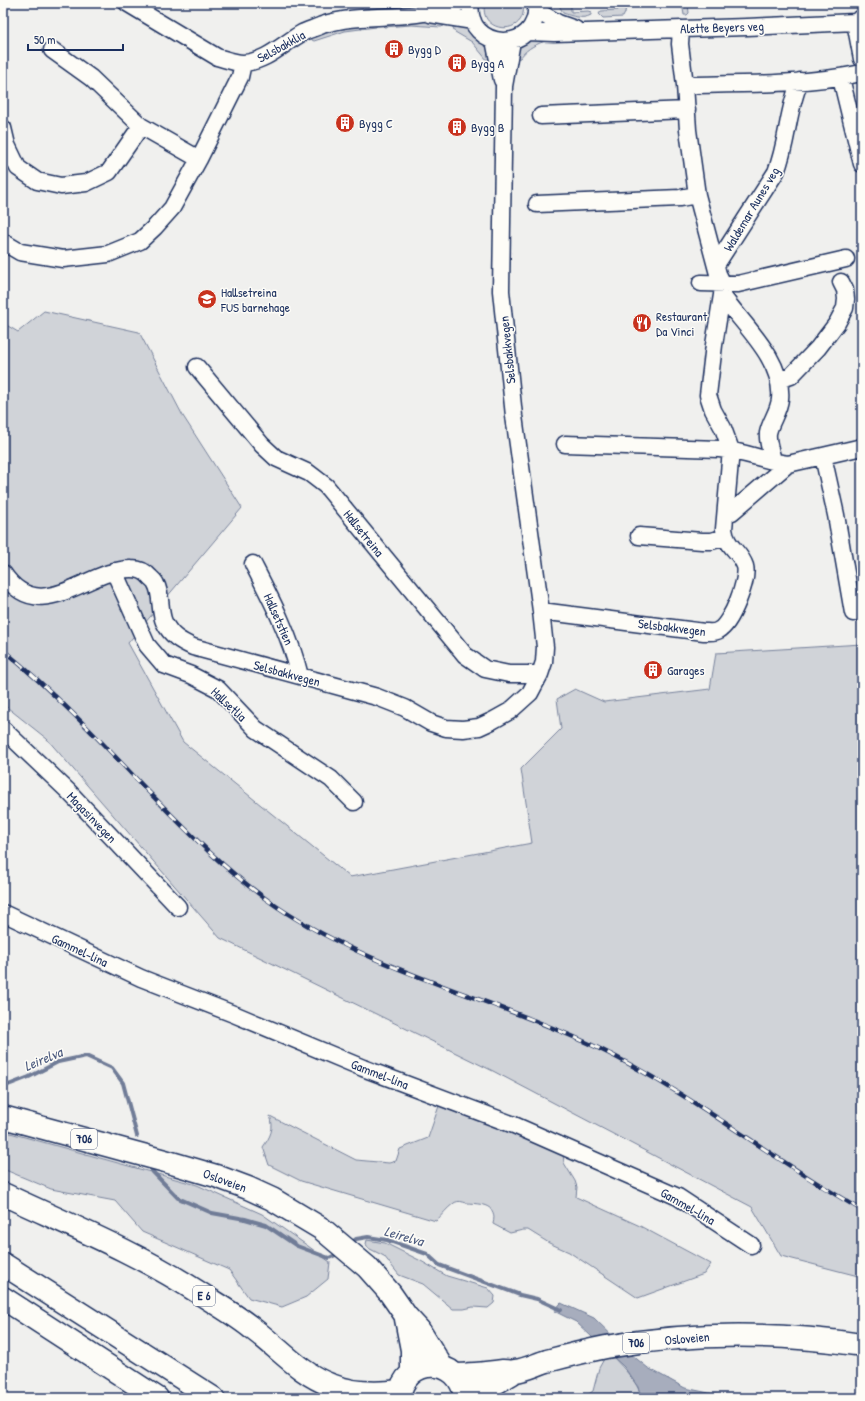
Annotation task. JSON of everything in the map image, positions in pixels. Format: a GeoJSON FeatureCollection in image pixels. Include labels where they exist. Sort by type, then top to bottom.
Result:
{"type":"FeatureCollection","features":[{"type":"Feature","properties":{"kind":"highway","name":"Osloveien"},"geometry":{"type":"LineString","coordinates":[[3,1117],[216,1176],[239,1184],[272,1199],[322,1229],[367,1267],[390,1293],[449,1371],[489,1374],[504,1371],[516,1371],[581,1352],[637,1342],[689,1337],[728,1335],[797,1337],[862,1345]]}},
{"type":"Feature","properties":{"kind":"highway","name":"E 6"},"geometry":{"type":"LineString","coordinates":[[3,1194],[114,1245],[169,1274],[254,1329],[300,1368],[314,1377],[331,1385],[360,1392],[399,1394]]}},
{"type":"Feature","properties":{"kind":"highway"},"geometry":{"type":"LineString","coordinates":[[3,1264],[213,1398]]}},
{"type":"Feature","properties":{"kind":"highway"},"geometry":{"type":"LineString","coordinates":[[3,1298],[158,1398]]}},
{"type":"Feature","properties":{"kind":"highway","name":"Osloveien"},"geometry":{"type":"LineString","coordinates":[[406,1316],[412,1350],[412,1372]]}},
{"type":"Feature","properties":{"kind":"highway","name":"706"},"geometry":{"type":"LineString","coordinates":[[412,1372],[425,1366],[434,1365],[449,1371],[462,1384],[465,1398]]}},
{"type":"Feature","properties":{"kind":"highway","name":"Osloveien"},"geometry":{"type":"LineString","coordinates":[[474,1398],[487,1388],[516,1371]]}},
{"type":"Feature","properties":{"kind":"highway"},"geometry":{"type":"LineString","coordinates":[[399,1394],[402,1384],[412,1372]]}},
{"type":"Feature","properties":{"kind":"street","name":"Selsbakklia"},"geometry":{"type":"LineString","coordinates":[[127,3],[217,56],[232,62],[243,63],[254,61],[268,55],[303,33],[340,20],[425,13],[459,3]]}},
{"type":"Feature","properties":{"kind":"street"},"geometry":{"type":"LineString","coordinates":[[471,3],[471,14],[478,30],[485,36],[503,42],[520,37],[527,32],[535,18],[536,7]]}},
{"type":"Feature","properties":{"kind":"street","name":"Alette Beyers veg"},"geometry":{"type":"LineString","coordinates":[[536,7],[558,23],[582,32]]}},
{"type":"Feature","properties":{"kind":"street","name":"Selsbakklia"},"geometry":{"type":"LineString","coordinates":[[425,13],[473,21]]}},
{"type":"Feature","properties":{"kind":"street"},"geometry":{"type":"LineString","coordinates":[[858,20],[862,60]]}},
{"type":"Feature","properties":{"kind":"street","name":"Alette Beyers veg"},"geometry":{"type":"LineString","coordinates":[[527,32],[554,33],[681,29],[858,20]]}},
{"type":"Feature","properties":{"kind":"street"},"geometry":{"type":"LineString","coordinates":[[681,29],[680,44],[697,195],[722,290],[774,365],[779,380],[780,401],[768,434],[769,445],[780,462]]}},
{"type":"Feature","properties":{"kind":"street","name":"Selsbakkvegen"},"geometry":{"type":"LineString","coordinates":[[494,40],[504,86]]}},
{"type":"Feature","properties":{"kind":"street","name":"Selsbakkvegen"},"geometry":{"type":"LineString","coordinates":[[3,573],[7,580],[22,592],[38,598],[55,596],[114,571],[132,568],[146,572],[157,584],[164,622],[175,638],[193,647],[377,697],[405,708],[431,723],[446,728],[463,729],[478,727],[510,711],[530,693],[540,674],[544,662],[545,647],[514,416],[502,291],[504,86],[512,40]]}},
{"type":"Feature","properties":{"kind":"street"},"geometry":{"type":"LineString","coordinates":[[52,50],[91,78],[141,126],[199,159]]}},
{"type":"Feature","properties":{"kind":"street"},"geometry":{"type":"LineString","coordinates":[[3,242],[20,252],[63,259],[108,254],[140,241],[172,208],[199,159],[240,77],[243,63]]}},
{"type":"Feature","properties":{"kind":"street"},"geometry":{"type":"LineString","coordinates":[[685,85],[800,82],[841,78],[862,73]]}},
{"type":"Feature","properties":{"kind":"street"},"geometry":{"type":"LineString","coordinates":[[841,78],[862,164]]}},
{"type":"Feature","properties":{"kind":"street","name":"Waldemar Aunes veg"},"geometry":{"type":"LineString","coordinates":[[716,265],[776,172],[782,157],[791,106],[800,82]]}},
{"type":"Feature","properties":{"kind":"street"},"geometry":{"type":"LineString","coordinates":[[541,116],[687,110]]}},
{"type":"Feature","properties":{"kind":"street"},"geometry":{"type":"LineString","coordinates":[[3,128],[7,145],[18,168],[37,181],[61,186],[86,183],[109,172],[141,126]]}},
{"type":"Feature","properties":{"kind":"street"},"geometry":{"type":"LineString","coordinates":[[537,204],[680,198],[697,195]]}},
{"type":"Feature","properties":{"kind":"street"},"geometry":{"type":"LineString","coordinates":[[701,283],[722,290],[738,284],[846,259]]}},
{"type":"Feature","properties":{"kind":"street"},"geometry":{"type":"LineString","coordinates":[[779,380],[790,376],[818,348],[837,323],[844,308],[846,299],[845,290],[841,282]]}},
{"type":"Feature","properties":{"kind":"street"},"geometry":{"type":"LineString","coordinates":[[639,536],[702,541],[712,541],[725,537],[724,529],[726,513],[736,451],[713,410],[708,395],[722,290]]}},
{"type":"Feature","properties":{"kind":"street","name":"Hallsetreina"},"geometry":{"type":"LineString","coordinates":[[196,368],[271,454],[276,458],[309,473],[326,486],[465,655],[486,669],[509,674],[540,674]]}},
{"type":"Feature","properties":{"kind":"street"},"geometry":{"type":"LineString","coordinates":[[736,451],[756,444],[768,434]]}},
{"type":"Feature","properties":{"kind":"street"},"geometry":{"type":"LineString","coordinates":[[565,444],[736,451],[780,462],[823,456],[862,447]]}},
{"type":"Feature","properties":{"kind":"street"},"geometry":{"type":"LineString","coordinates":[[823,456],[836,514],[853,612]]}},
{"type":"Feature","properties":{"kind":"street"},"geometry":{"type":"LineString","coordinates":[[726,513],[732,512],[780,462]]}},
{"type":"Feature","properties":{"kind":"street","name":"Selsbakkvegen"},"geometry":{"type":"LineString","coordinates":[[541,611],[704,632],[716,632],[724,626],[732,613],[746,580],[746,571],[742,559],[728,544],[725,537]]}},
{"type":"Feature","properties":{"kind":"street","name":"Hallsetstien"},"geometry":{"type":"LineString","coordinates":[[253,564],[288,636],[300,676]]}},
{"type":"Feature","properties":{"kind":"street","name":"Hallsetlia"},"geometry":{"type":"LineString","coordinates":[[114,571],[147,645],[164,665],[191,675],[218,689],[260,733],[331,779],[354,802]]}},
{"type":"Feature","properties":{"kind":"street","name":"Magasinvegen"},"geometry":{"type":"LineString","coordinates":[[3,729],[68,791],[178,907]]}},
{"type":"Feature","properties":{"kind":"street","name":"Gammel-lina"},"geometry":{"type":"LineString","coordinates":[[3,913],[141,978],[236,1015],[359,1066],[514,1125],[678,1197],[751,1245]]}},
{"type":"Feature","properties":{"kind":"shaded area"},"geometry":{"type":"Polygon","coordinates":[[[485,3],[523,3],[523,14],[518,22],[512,27],[503,28],[495,26],[488,21],[485,13],[485,3]]]}},
{"type":"Feature","properties":{"kind":"shaded area"},"geometry":{"type":"Polygon","coordinates":[[[558,3],[571,3],[571,12],[588,11],[591,12],[591,15],[581,17],[563,13],[558,3]]]}},
{"type":"Feature","properties":{"kind":"shaded area"},"geometry":{"type":"Polygon","coordinates":[[[618,3],[626,3],[623,17],[603,18],[599,14],[601,11],[618,10],[618,3]]]}},
{"type":"Feature","properties":{"kind":"shaded area"},"geometry":{"type":"Polygon","coordinates":[[[682,3],[688,3],[689,13],[687,15],[684,15],[682,3]]]}},
{"type":"Feature","properties":{"kind":"shaded area"},"geometry":{"type":"Polygon","coordinates":[[[411,20],[446,21],[444,26],[441,27],[411,25],[383,26],[383,22],[411,20]]]}},
{"type":"Feature","properties":{"kind":"shaded area"},"geometry":{"type":"Polygon","coordinates":[[[453,21],[472,30],[487,47],[493,59],[487,60],[472,42],[455,32],[453,28],[453,21]]]}},
{"type":"Feature","properties":{"kind":"shaded area"},"geometry":{"type":"Polygon","coordinates":[[[377,22],[376,27],[345,31],[314,41],[311,37],[335,28],[377,22]]]}},
{"type":"Feature","properties":{"kind":"shaded area"},"geometry":{"type":"Polygon","coordinates":[[[528,39],[548,40],[529,49],[520,58],[513,59],[519,45],[528,39]]]}},
{"type":"Feature","properties":{"kind":"shaded area"},"geometry":{"type":"Polygon","coordinates":[[[44,311],[139,332],[183,416],[242,508],[128,643],[183,742],[350,877],[532,843],[521,769],[561,729],[557,699],[575,689],[604,702],[710,689],[716,653],[862,644],[862,1277],[781,1256],[752,1207],[493,1071],[220,938],[47,739],[3,704],[3,323],[18,332],[44,311]]]}},
{"type":"Feature","properties":{"kind":"shaded area"},"geometry":{"type":"Polygon","coordinates":[[[440,1103],[563,1153],[564,1163],[577,1187],[576,1197],[640,1226],[711,1264],[704,1274],[638,1298],[569,1252],[549,1243],[528,1230],[510,1233],[493,1224],[493,1212],[487,1206],[457,1202],[449,1207],[436,1221],[301,1181],[269,1165],[263,1147],[268,1140],[272,1128],[270,1116],[356,1160],[389,1163],[396,1161],[400,1149],[428,1138],[440,1103]]]}},
{"type":"Feature","properties":{"kind":"shaded area"},"geometry":{"type":"Polygon","coordinates":[[[3,1131],[197,1185],[262,1214],[330,1262],[328,1279],[306,1297],[282,1307],[249,1298],[229,1270],[142,1232],[115,1201],[51,1189],[3,1169],[3,1131]]]}},
{"type":"Feature","properties":{"kind":"shaded area"},"geometry":{"type":"Polygon","coordinates":[[[367,1240],[385,1243],[447,1276],[488,1288],[495,1296],[494,1303],[488,1308],[473,1307],[453,1309],[423,1284],[399,1275],[384,1256],[368,1248],[366,1244],[367,1240]]]}},
{"type":"Feature","properties":{"kind":"shaded area"},"geometry":{"type":"Polygon","coordinates":[[[613,1357],[633,1380],[642,1397],[583,1398],[593,1391],[599,1368],[604,1359],[613,1357]]]}},
{"type":"Feature","properties":{"kind":"water"},"geometry":{"type":"Polygon","coordinates":[[[561,1303],[594,1318],[632,1355],[648,1368],[685,1388],[733,1398],[642,1398],[638,1387],[624,1367],[576,1322],[554,1311],[561,1303]]]}},
{"type":"Feature","properties":{"kind":"waterway","name":"Leirelva"},"geometry":{"type":"LineString","coordinates":[[3,1087],[29,1077],[58,1062],[86,1056],[112,1068],[123,1083],[137,1136]]}},
{"type":"Feature","properties":{"kind":"waterway","name":"Leirelva"},"geometry":{"type":"LineString","coordinates":[[151,1170],[178,1198],[212,1213],[245,1219],[266,1225],[297,1246],[329,1258],[340,1253]]}},
{"type":"Feature","properties":{"kind":"waterway","name":"Leirelva"},"geometry":{"type":"LineString","coordinates":[[349,1245],[356,1239],[368,1237],[387,1240],[427,1254],[439,1265],[520,1295],[537,1299],[561,1310]]}},
{"type":"Feature","properties":{"kind":"railway"},"geometry":{"type":"LineString","coordinates":[[3,650],[74,715],[206,849],[240,879],[276,906],[314,929],[353,949],[433,982],[556,1029],[631,1065],[664,1084],[795,1169],[862,1210]]}},
{"type":"Feature","properties":{"kind":"place","name":"Bygg D"},"geometry":{"type":"Point","coordinates":[394,49]}},
{"type":"Feature","properties":{"kind":"place","name":"Bygg A"},"geometry":{"type":"Point","coordinates":[457,63]}},
{"type":"Feature","properties":{"kind":"place","name":"Bygg C"},"geometry":{"type":"Point","coordinates":[345,123]}},
{"type":"Feature","properties":{"kind":"place","name":"Bygg B"},"geometry":{"type":"Point","coordinates":[457,127]}},
{"type":"Feature","properties":{"kind":"place","name":"Hallsetreina FUS barnehage"},"geometry":{"type":"Point","coordinates":[207,299]}},
{"type":"Feature","properties":{"kind":"place","name":"Restaurant Da Vinci"},"geometry":{"type":"Point","coordinates":[642,323]}},
{"type":"Feature","properties":{"kind":"place","name":"Garages"},"geometry":{"type":"Point","coordinates":[653,670]}}]}
